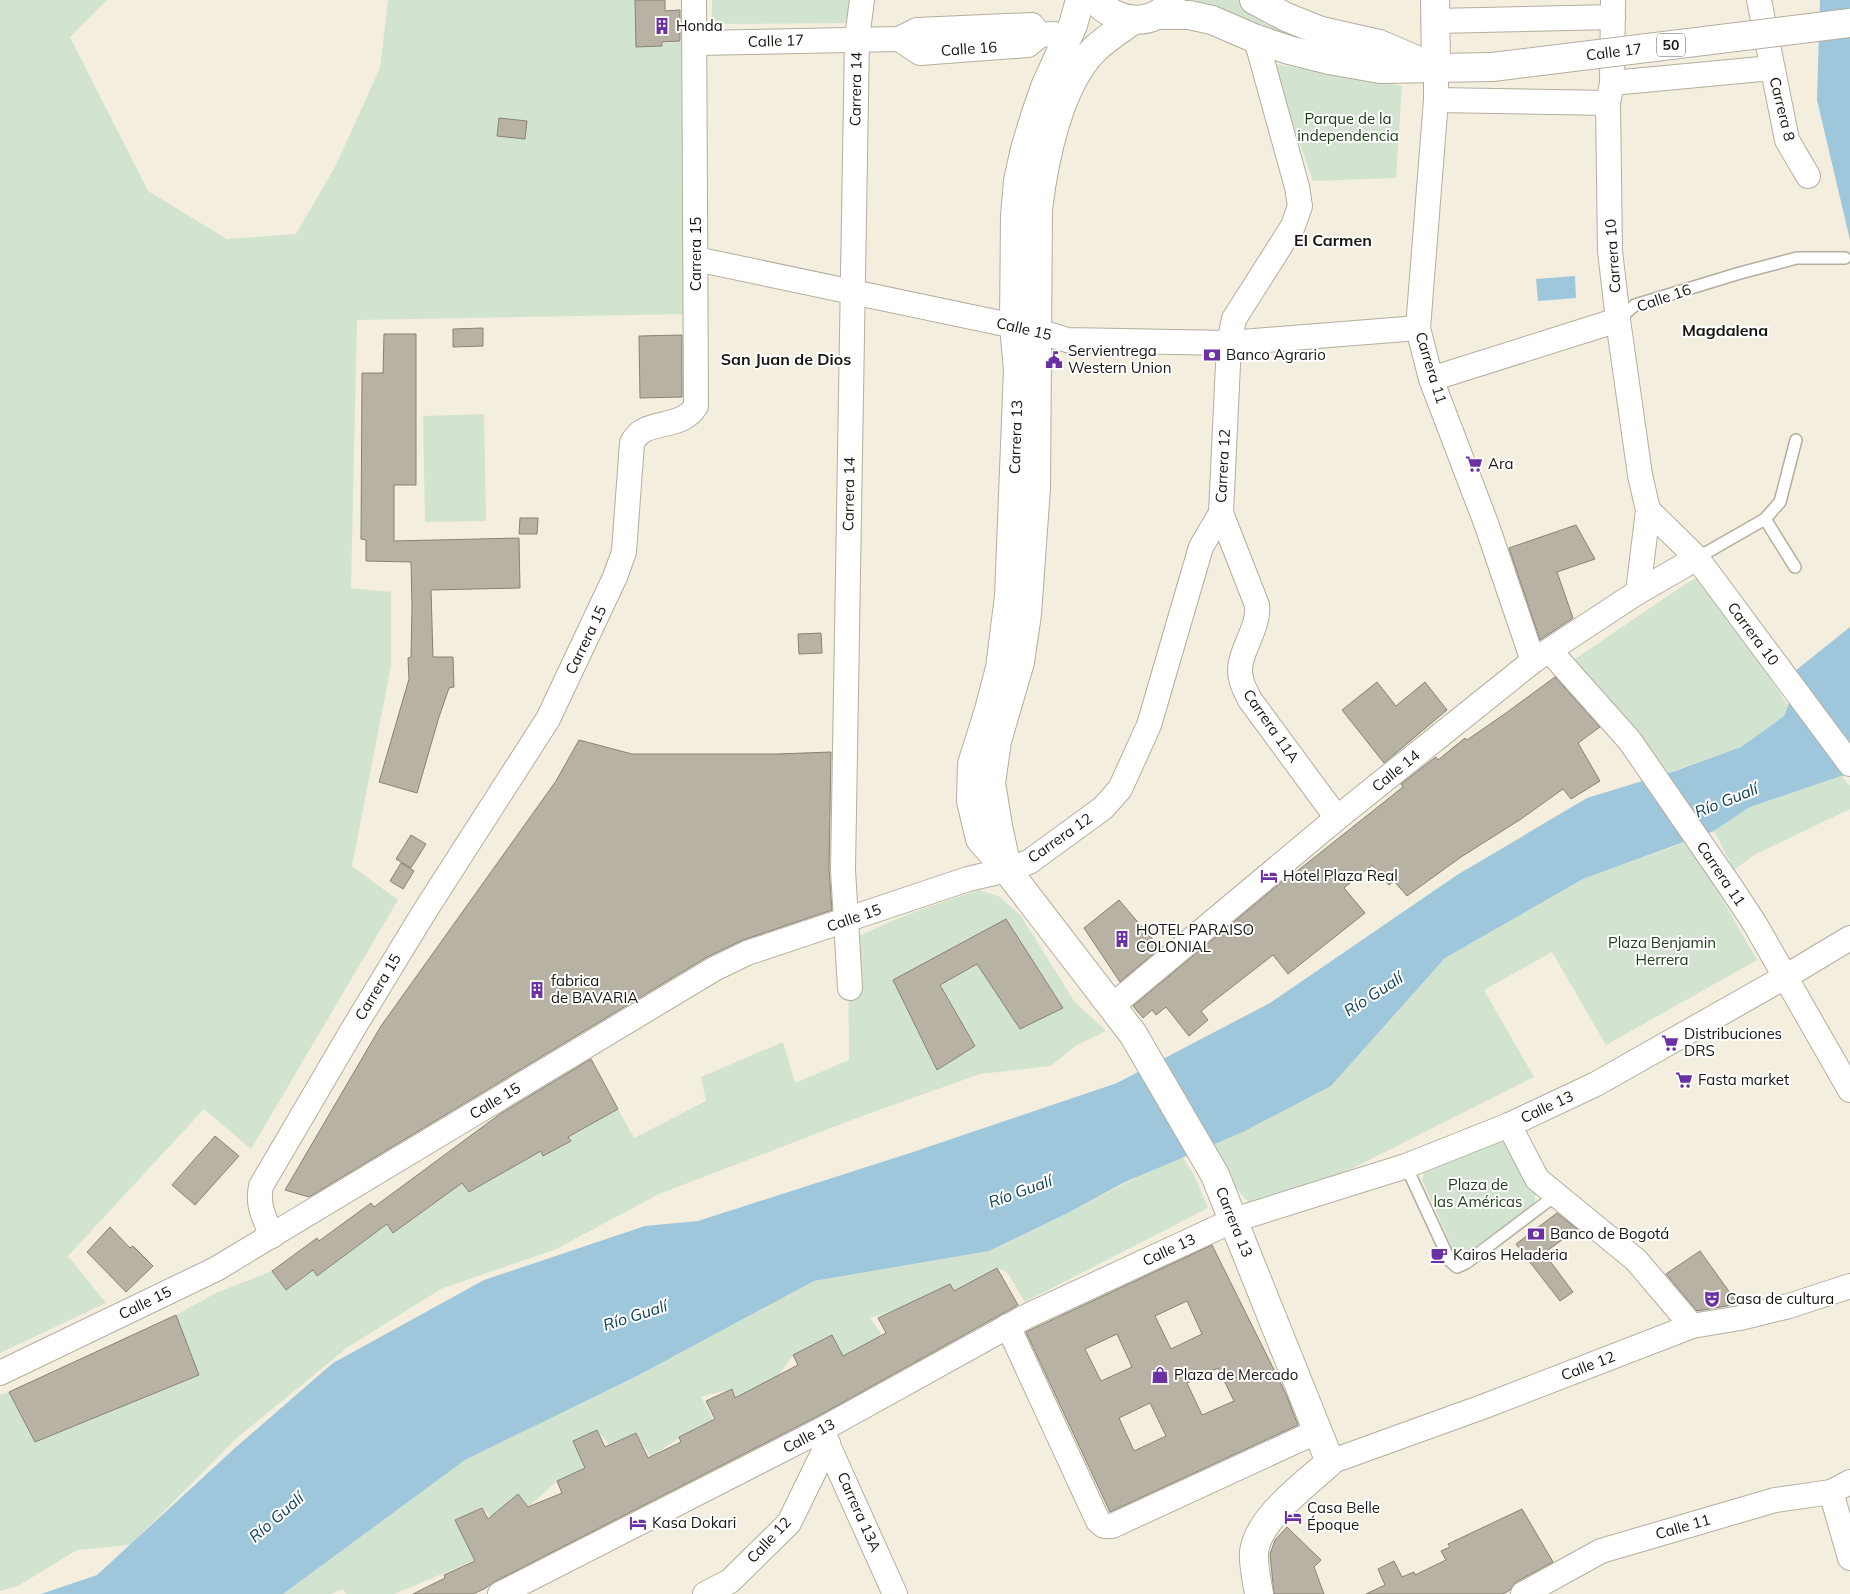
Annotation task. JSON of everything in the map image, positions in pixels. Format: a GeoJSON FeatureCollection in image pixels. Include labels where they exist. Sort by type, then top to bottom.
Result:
{"type":"FeatureCollection","features":[{"type":"Feature","properties":{"kind":"main road","name":"Carrera 13"},"geometry":{"type":"LineString","coordinates":[[1080,0],[1035,116],[1018,181],[1016,216],[1026,328],[1036,488],[1028,614],[1020,662],[997,741],[991,784],[998,826],[1007,870],[1133,1034],[1215,1175],[1330,1462]]}},
{"type":"Feature","properties":{"kind":"main road","name":"50"},"geometry":{"type":"LineString","coordinates":[[1095,0],[1106,10],[1119,17],[1155,12]]}},
{"type":"Feature","properties":{"kind":"main road","name":"Calle 17"},"geometry":{"type":"LineString","coordinates":[[1254,0],[1286,17],[1321,31],[1379,44],[1436,68]]}},
{"type":"Feature","properties":{"kind":"main road","name":"Carrera 11"},"geometry":{"type":"LineString","coordinates":[[1435,10],[1436,68]]}},
{"type":"Feature","properties":{"kind":"main road","name":"Carrera 13"},"geometry":{"type":"LineString","coordinates":[[1026,328],[1043,170],[1067,91],[1081,66],[1096,48],[1155,12]]}},
{"type":"Feature","properties":{"kind":"main road","name":"Calle 17"},"geometry":{"type":"LineString","coordinates":[[1155,12],[1197,16],[1290,50],[1329,60],[1380,69],[1492,67],[1850,23]]}},
{"type":"Feature","properties":{"kind":"main road"},"geometry":{"type":"LineString","coordinates":[[1259,1594],[1254,1553],[1257,1538],[1266,1522],[1330,1462]]}},
{"type":"Feature","properties":{"kind":"street","name":"Carrera 15"},"geometry":{"type":"LineString","coordinates":[[272,1236],[261,1212],[259,1199],[261,1186],[418,922],[548,719],[608,593],[624,552],[628,484],[634,438],[640,431],[687,417],[696,406],[694,0]]}},
{"type":"Feature","properties":{"kind":"street","name":"Carrera 14"},"geometry":{"type":"LineString","coordinates":[[850,988],[843,870],[857,38],[862,0]]}},
{"type":"Feature","properties":{"kind":"street","name":"Carrera 8"},"geometry":{"type":"LineString","coordinates":[[1759,0],[1787,140],[1808,176]]}},
{"type":"Feature","properties":{"kind":"street"},"geometry":{"type":"LineString","coordinates":[[1435,10],[1613,9]]}},
{"type":"Feature","properties":{"kind":"street","name":"Carrera 10"},"geometry":{"type":"LineString","coordinates":[[1613,9],[1610,93],[1610,250],[1640,475],[1648,510],[1638,592]]}},
{"type":"Feature","properties":{"kind":"street","name":"Calle 16"},"geometry":{"type":"LineString","coordinates":[[857,38],[900,38],[920,53],[1028,45],[1040,35],[1069,32]]}},
{"type":"Feature","properties":{"kind":"street","name":"Calle 17"},"geometry":{"type":"LineString","coordinates":[[695,43],[857,38]]}},
{"type":"Feature","properties":{"kind":"street","name":"Carrera 12"},"geometry":{"type":"LineString","coordinates":[[1007,870],[1029,862],[1103,808],[1120,789],[1149,725],[1201,547],[1220,513],[1228,344],[1234,319],[1293,226],[1300,206],[1297,187],[1256,39]]}},
{"type":"Feature","properties":{"kind":"street","name":"Carrera 11"},"geometry":{"type":"LineString","coordinates":[[1436,68],[1436,100],[1418,328],[1431,379],[1486,523],[1541,656],[1630,741],[1755,924],[1850,1090]]}},
{"type":"Feature","properties":{"kind":"street"},"geometry":{"type":"LineString","coordinates":[[1436,100],[1610,93],[1772,68]]}},
{"type":"Feature","properties":{"kind":"street","name":"Calle 15"},"geometry":{"type":"LineString","coordinates":[[696,259],[1026,328],[1067,340],[1228,344],[1418,328]]}},
{"type":"Feature","properties":{"kind":"street","name":"Calle 16"},"geometry":{"type":"LineString","coordinates":[[1431,379],[1618,320]]}},
{"type":"Feature","properties":{"kind":"street","name":"Carrera 10"},"geometry":{"type":"LineString","coordinates":[[1648,510],[1696,558],[1850,764]]}},
{"type":"Feature","properties":{"kind":"street","name":"Carrera 11A"},"geometry":{"type":"LineString","coordinates":[[1220,513],[1257,605],[1257,618],[1240,667],[1240,677],[1243,686],[1250,700],[1337,818]]}},
{"type":"Feature","properties":{"kind":"street","name":"Calle 14"},"geometry":{"type":"LineString","coordinates":[[1112,1006],[1337,818],[1541,656],[1638,592],[1696,558]]}},
{"type":"Feature","properties":{"kind":"street","name":"Calle 15"},"geometry":{"type":"LineString","coordinates":[[0,1373],[216,1269],[714,969],[747,953],[968,879],[1007,870]]}},
{"type":"Feature","properties":{"kind":"street","name":"Calle 13"},"geometry":{"type":"LineString","coordinates":[[500,1594],[824,1437],[1008,1326],[1234,1220],[1406,1166],[1509,1125],[1596,1084],[1850,938]]}},
{"type":"Feature","properties":{"kind":"street"},"geometry":{"type":"LineString","coordinates":[[1509,1125],[1537,1179],[1636,1260],[1692,1326]]}},
{"type":"Feature","properties":{"kind":"street","name":"Calle 12"},"geometry":{"type":"LineString","coordinates":[[1330,1462],[1494,1402],[1692,1326],[1740,1318],[1789,1306],[1850,1286]]}},
{"type":"Feature","properties":{"kind":"street"},"geometry":{"type":"LineString","coordinates":[[1008,1326],[1098,1521],[1104,1526],[1112,1526],[1318,1432]]}},
{"type":"Feature","properties":{"kind":"street","name":"Calle 12"},"geometry":{"type":"LineString","coordinates":[[705,1594],[730,1581],[789,1523],[824,1437]]}},
{"type":"Feature","properties":{"kind":"street","name":"Carrera 13A"},"geometry":{"type":"LineString","coordinates":[[824,1437],[895,1594]]}},
{"type":"Feature","properties":{"kind":"street"},"geometry":{"type":"LineString","coordinates":[[1840,1487],[1850,1558]]}},
{"type":"Feature","properties":{"kind":"street","name":"Calle 11"},"geometry":{"type":"LineString","coordinates":[[1523,1594],[1601,1551],[1775,1500],[1840,1487]]}},
{"type":"Feature","properties":{"kind":"lane","name":"Calle 16"},"geometry":{"type":"LineString","coordinates":[[1618,320],[1635,306],[1740,273],[1797,258],[1845,258]]}},
{"type":"Feature","properties":{"kind":"lane"},"geometry":{"type":"LineString","coordinates":[[1696,558],[1765,519],[1780,502],[1796,440]]}},
{"type":"Feature","properties":{"kind":"lane"},"geometry":{"type":"LineString","coordinates":[[1765,519],[1795,567]]}},
{"type":"Feature","properties":{"kind":"lane"},"geometry":{"type":"LineString","coordinates":[[1406,1166],[1450,1260],[1457,1267],[1466,1263],[1556,1194]]}},
{"type":"Feature","properties":{"kind":"green space"},"geometry":{"type":"Polygon","coordinates":[[[0,0],[107,0],[70,37],[148,191],[227,239],[296,234],[336,165],[380,68],[388,0],[635,0],[636,46],[689,41],[690,314],[357,320],[351,588],[391,592],[391,666],[352,866],[398,900],[251,1149],[204,1109],[68,1256],[106,1303],[0,1353],[0,0]]]}},
{"type":"Feature","properties":{"kind":"green space"},"geometry":{"type":"Polygon","coordinates":[[[712,0],[854,0],[851,23],[712,24],[712,0]]]}},
{"type":"Feature","properties":{"kind":"green space"},"geometry":{"type":"Polygon","coordinates":[[[1195,0],[1238,0],[1306,33],[1334,52],[1194,4],[1195,0]]]}},
{"type":"Feature","properties":{"kind":"green space","name":"Parque de la independencia"},"geometry":{"type":"Polygon","coordinates":[[[1275,64],[1402,86],[1396,178],[1313,181],[1288,110],[1275,64]]]}},
{"type":"Feature","properties":{"kind":"green space"},"geometry":{"type":"Polygon","coordinates":[[[484,414],[486,521],[425,522],[423,416],[484,414]]]}},
{"type":"Feature","properties":{"kind":"green space"},"geometry":{"type":"Polygon","coordinates":[[[1703,574],[1788,706],[1784,716],[1741,747],[1659,776],[1566,665],[1703,574]]]}},
{"type":"Feature","properties":{"kind":"green space"},"geometry":{"type":"Polygon","coordinates":[[[1842,776],[1850,786],[1850,809],[1754,855],[1734,870],[1714,831],[1750,807],[1842,776]]]}},
{"type":"Feature","properties":{"kind":"green space","name":"Plaza Benjamin Herrera"},"geometry":{"type":"Polygon","coordinates":[[[1686,842],[1704,867],[1757,960],[1606,1045],[1552,952],[1484,990],[1534,1077],[1351,1169],[1278,1198],[1251,1205],[1233,1184],[1218,1162],[1211,1145],[1243,1132],[1331,1086],[1445,958],[1583,879],[1686,842]]]}},
{"type":"Feature","properties":{"kind":"green space"},"geometry":{"type":"Polygon","coordinates":[[[980,890],[1000,897],[1021,916],[1074,1001],[1106,1031],[1077,1045],[1050,1066],[980,1074],[865,1115],[659,1194],[556,1249],[441,1289],[348,1347],[238,1437],[130,1545],[77,1550],[18,1586],[0,1591],[0,1395],[9,1392],[35,1442],[199,1375],[176,1315],[216,1293],[272,1271],[286,1290],[313,1270],[317,1276],[387,1224],[394,1233],[462,1183],[469,1192],[541,1151],[544,1156],[568,1137],[618,1109],[634,1138],[706,1101],[701,1077],[783,1042],[795,1083],[849,1060],[848,942],[896,919],[980,890]]]}},
{"type":"Feature","properties":{"kind":"green space","name":"Plaza de las Américas"},"geometry":{"type":"Polygon","coordinates":[[[1500,1137],[1535,1193],[1535,1203],[1467,1255],[1456,1256],[1422,1180],[1425,1171],[1500,1137]]]}},
{"type":"Feature","properties":{"kind":"green space"},"geometry":{"type":"Polygon","coordinates":[[[1182,1157],[1194,1175],[1208,1208],[1025,1302],[1007,1272],[997,1268],[954,1291],[870,1318],[882,1335],[843,1356],[832,1335],[793,1355],[778,1376],[735,1398],[731,1389],[701,1397],[725,1441],[701,1452],[688,1432],[651,1457],[636,1434],[609,1445],[597,1430],[573,1441],[600,1504],[571,1475],[557,1481],[528,1507],[518,1494],[491,1517],[482,1508],[456,1520],[475,1560],[394,1594],[346,1594],[343,1589],[331,1594],[283,1594],[465,1460],[639,1375],[814,1281],[989,1251],[1141,1175],[1182,1157]]]}},
{"type":"Feature","properties":{"kind":"water"},"geometry":{"type":"Polygon","coordinates":[[[1820,0],[1850,0],[1850,240],[1817,100],[1820,0]]]}},
{"type":"Feature","properties":{"kind":"water"},"geometry":{"type":"Polygon","coordinates":[[[1575,276],[1576,298],[1538,301],[1536,279],[1575,276]]]}},
{"type":"Feature","properties":{"kind":"water","name":"Río Gualí"},"geometry":{"type":"Polygon","coordinates":[[[1850,627],[1850,773],[1750,807],[1714,831],[1583,879],[1445,958],[1331,1086],[1243,1132],[1125,1182],[1068,1213],[989,1251],[814,1281],[639,1375],[465,1460],[283,1594],[41,1594],[97,1575],[236,1447],[333,1363],[484,1280],[645,1226],[698,1221],[910,1153],[1117,1083],[1270,1003],[1457,875],[1587,798],[1675,771],[1741,747],[1784,716],[1788,706],[1795,671],[1850,627]]]}},
{"type":"Feature","properties":{"kind":"building","name":"Honda"},"geometry":{"type":"Polygon","coordinates":[[[635,0],[665,0],[665,11],[680,10],[680,41],[662,42],[662,46],[636,47],[635,0]]]}},
{"type":"Feature","properties":{"kind":"building"},"geometry":{"type":"Polygon","coordinates":[[[499,118],[527,121],[525,139],[497,136],[499,118]]]}},
{"type":"Feature","properties":{"kind":"building"},"geometry":{"type":"Polygon","coordinates":[[[483,328],[483,346],[453,347],[453,329],[483,328]]]}},
{"type":"Feature","properties":{"kind":"building"},"geometry":{"type":"Polygon","coordinates":[[[384,334],[416,334],[416,485],[394,485],[394,541],[519,538],[520,588],[431,590],[433,657],[453,657],[454,687],[449,688],[417,793],[379,782],[409,679],[408,658],[411,657],[412,607],[411,562],[366,561],[366,540],[361,539],[362,373],[383,373],[384,334]]]}},
{"type":"Feature","properties":{"kind":"building"},"geometry":{"type":"Polygon","coordinates":[[[682,335],[682,397],[640,398],[639,336],[682,335]]]}},
{"type":"Feature","properties":{"kind":"building"},"geometry":{"type":"Polygon","coordinates":[[[520,518],[538,518],[537,534],[519,534],[520,518]]]}},
{"type":"Feature","properties":{"kind":"building"},"geometry":{"type":"Polygon","coordinates":[[[1576,525],[1595,559],[1557,572],[1573,618],[1540,640],[1509,548],[1576,525]]]}},
{"type":"Feature","properties":{"kind":"building"},"geometry":{"type":"Polygon","coordinates":[[[821,633],[822,653],[799,654],[798,634],[821,633]]]}},
{"type":"Feature","properties":{"kind":"building"},"geometry":{"type":"Polygon","coordinates":[[[1555,677],[1600,727],[1578,743],[1600,781],[1571,799],[1563,789],[1521,819],[1461,857],[1407,896],[1394,881],[1389,885],[1372,865],[1344,888],[1365,913],[1288,974],[1273,955],[1201,1011],[1208,1020],[1189,1036],[1166,1007],[1156,1015],[1152,1010],[1143,1018],[1133,1006],[1290,875],[1403,787],[1401,784],[1436,757],[1438,760],[1465,738],[1467,740],[1555,677]]]}},
{"type":"Feature","properties":{"kind":"building"},"geometry":{"type":"Polygon","coordinates":[[[1377,682],[1396,706],[1425,682],[1447,710],[1384,763],[1342,710],[1377,682]]]}},
{"type":"Feature","properties":{"kind":"building","name":"fabrica de BAVARIA"},"geometry":{"type":"Polygon","coordinates":[[[579,740],[632,754],[831,752],[829,870],[832,910],[743,940],[707,957],[309,1197],[285,1190],[381,1026],[556,781],[579,740]]]}},
{"type":"Feature","properties":{"kind":"building"},"geometry":{"type":"Polygon","coordinates":[[[411,835],[426,844],[411,868],[396,859],[411,835]]]}},
{"type":"Feature","properties":{"kind":"building"},"geometry":{"type":"Polygon","coordinates":[[[401,863],[414,871],[403,889],[390,881],[401,863]]]}},
{"type":"Feature","properties":{"kind":"building","name":"HOTEL PARAISO COLONIAL"},"geometry":{"type":"Polygon","coordinates":[[[1119,900],[1160,948],[1120,982],[1084,928],[1119,900]]]}},
{"type":"Feature","properties":{"kind":"building"},"geometry":{"type":"Polygon","coordinates":[[[1006,919],[1063,1008],[1020,1029],[977,964],[940,985],[975,1046],[937,1070],[893,980],[1006,919]]]}},
{"type":"Feature","properties":{"kind":"building"},"geometry":{"type":"Polygon","coordinates":[[[591,1059],[618,1109],[568,1137],[571,1141],[543,1156],[541,1151],[469,1192],[462,1183],[393,1233],[387,1224],[317,1276],[313,1270],[286,1290],[272,1271],[317,1238],[319,1241],[371,1203],[374,1207],[500,1114],[591,1059]]]}},
{"type":"Feature","properties":{"kind":"building"},"geometry":{"type":"Polygon","coordinates":[[[215,1136],[239,1156],[195,1205],[172,1185],[215,1136]]]}},
{"type":"Feature","properties":{"kind":"building"},"geometry":{"type":"Polygon","coordinates":[[[1557,1213],[1577,1229],[1544,1253],[1573,1292],[1560,1301],[1516,1244],[1557,1213]]]}},
{"type":"Feature","properties":{"kind":"building"},"geometry":{"type":"Polygon","coordinates":[[[110,1227],[130,1248],[133,1246],[153,1266],[126,1292],[87,1252],[110,1227]]]}},
{"type":"Feature","properties":{"kind":"building","name":"Plaza de Mercado"},"geometry":{"type":"Polygon","coordinates":[[[1212,1245],[1286,1394],[1298,1425],[1110,1512],[1026,1332],[1212,1245]],[[1187,1301],[1155,1316],[1171,1349],[1202,1334],[1187,1301]],[[1117,1334],[1085,1349],[1101,1381],[1132,1367],[1117,1334]],[[1218,1368],[1187,1383],[1202,1415],[1234,1401],[1218,1368]],[[1150,1403],[1119,1418],[1134,1451],[1166,1436],[1150,1403]]]}},
{"type":"Feature","properties":{"kind":"building"},"geometry":{"type":"Polygon","coordinates":[[[1700,1251],[1738,1304],[1697,1311],[1666,1274],[1700,1251]]]}},
{"type":"Feature","properties":{"kind":"building"},"geometry":{"type":"Polygon","coordinates":[[[997,1268],[1018,1305],[822,1414],[494,1582],[484,1589],[473,1594],[413,1594],[445,1578],[444,1575],[475,1561],[455,1520],[482,1508],[488,1519],[518,1494],[528,1507],[562,1493],[557,1481],[585,1468],[573,1441],[597,1430],[605,1447],[636,1433],[648,1458],[681,1442],[679,1437],[715,1419],[706,1401],[732,1389],[735,1398],[798,1365],[793,1355],[832,1335],[843,1356],[886,1333],[878,1318],[950,1284],[954,1291],[997,1268]]]}},
{"type":"Feature","properties":{"kind":"building"},"geometry":{"type":"Polygon","coordinates":[[[176,1315],[199,1375],[35,1442],[9,1392],[176,1315]]]}},
{"type":"Feature","properties":{"kind":"building"},"geometry":{"type":"Polygon","coordinates":[[[1522,1509],[1553,1562],[1516,1582],[1510,1590],[1503,1594],[1366,1594],[1385,1585],[1378,1569],[1394,1561],[1402,1577],[1414,1572],[1415,1575],[1446,1560],[1441,1551],[1450,1547],[1448,1544],[1522,1509]]]}},
{"type":"Feature","properties":{"kind":"building"},"geometry":{"type":"Polygon","coordinates":[[[1287,1527],[1321,1560],[1314,1567],[1324,1594],[1274,1594],[1270,1554],[1275,1540],[1287,1527]]]}},
{"type":"Feature","properties":{"kind":"place","name":"Honda"},"geometry":{"type":"Point","coordinates":[662,26]}},
{"type":"Feature","properties":{"kind":"place","name":"Banco Agrario"},"geometry":{"type":"Point","coordinates":[1212,355]}},
{"type":"Feature","properties":{"kind":"place","name":"Servientrega Western Union"},"geometry":{"type":"Point","coordinates":[1054,360]}},
{"type":"Feature","properties":{"kind":"place","name":"Ara"},"geometry":{"type":"Point","coordinates":[1474,464]}},
{"type":"Feature","properties":{"kind":"place","name":"Hotel Plaza Real"},"geometry":{"type":"Point","coordinates":[1269,876]}},
{"type":"Feature","properties":{"kind":"place","name":"HOTEL PARAISO COLONIAL"},"geometry":{"type":"Point","coordinates":[1122,939]}},
{"type":"Feature","properties":{"kind":"place","name":"fabrica de BAVARIA"},"geometry":{"type":"Point","coordinates":[537,990]}},
{"type":"Feature","properties":{"kind":"place","name":"Distribuciones DRS"},"geometry":{"type":"Point","coordinates":[1670,1043]}},
{"type":"Feature","properties":{"kind":"place","name":"Fasta market"},"geometry":{"type":"Point","coordinates":[1684,1080]}},
{"type":"Feature","properties":{"kind":"place","name":"Banco de Bogotá"},"geometry":{"type":"Point","coordinates":[1536,1234]}},
{"type":"Feature","properties":{"kind":"place","name":"Kairos Heladeria"},"geometry":{"type":"Point","coordinates":[1439,1255]}},
{"type":"Feature","properties":{"kind":"place","name":"Casa de cultura"},"geometry":{"type":"Point","coordinates":[1712,1299]}},
{"type":"Feature","properties":{"kind":"place","name":"Plaza de Mercado"},"geometry":{"type":"Point","coordinates":[1160,1375]}},
{"type":"Feature","properties":{"kind":"place","name":"Casa Belle Époque"},"geometry":{"type":"Point","coordinates":[1293,1517]}},
{"type":"Feature","properties":{"kind":"place","name":"Kasa Dokari"},"geometry":{"type":"Point","coordinates":[638,1523]}},
{"type":"Feature","properties":{"kind":"district","name":"El Carmen"},"geometry":{"type":"Point","coordinates":[1333,240]}},
{"type":"Feature","properties":{"kind":"district","name":"Magdalena"},"geometry":{"type":"Point","coordinates":[1725,330]}},
{"type":"Feature","properties":{"kind":"district","name":"San Juan de Dios"},"geometry":{"type":"Point","coordinates":[786,359]}}]}
